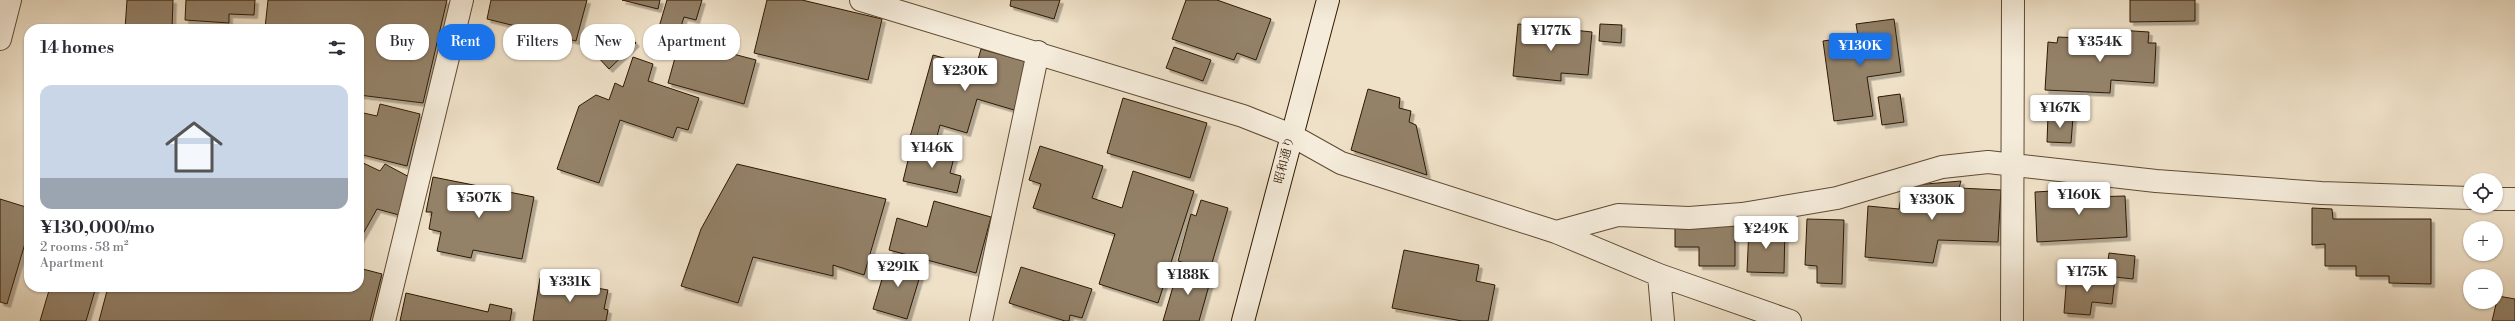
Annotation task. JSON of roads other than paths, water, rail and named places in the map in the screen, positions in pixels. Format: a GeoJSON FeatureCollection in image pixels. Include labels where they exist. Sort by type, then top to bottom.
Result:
{"type":"FeatureCollection","features":[{"type":"Feature","properties":{"kind":"street"},"geometry":{"type":"LineString","coordinates":[[0,39],[10,0]]}},
{"type":"Feature","properties":{"kind":"street"},"geometry":{"type":"LineString","coordinates":[[384,321],[462,0]]}},
{"type":"Feature","properties":{"kind":"street"},"geometry":{"type":"LineString","coordinates":[[862,0],[1038,52],[1244,116],[1290,135],[1341,163],[1556,232],[1659,275],[1790,321]]}},
{"type":"Feature","properties":{"kind":"street","name":"昭和通り"},"geometry":{"type":"LineString","coordinates":[[1243,321],[1290,135],[1328,0]]}},
{"type":"Feature","properties":{"kind":"street"},"geometry":{"type":"LineString","coordinates":[[2012,321],[2013,0]]}},
{"type":"Feature","properties":{"kind":"street"},"geometry":{"type":"LineString","coordinates":[[981,321],[1038,52]]}},
{"type":"Feature","properties":{"kind":"street"},"geometry":{"type":"LineString","coordinates":[[1556,232],[1618,215],[1689,218],[1742,214],[1836,198],[1942,167],[1988,162],[2013,163],[2164,181],[2321,193],[2463,198]]}},
{"type":"Feature","properties":{"kind":"street"},"geometry":{"type":"LineString","coordinates":[[2503,199],[2515,199]]}},
{"type":"Feature","properties":{"kind":"street"},"geometry":{"type":"LineString","coordinates":[[1659,275],[1663,321]]}}]}
